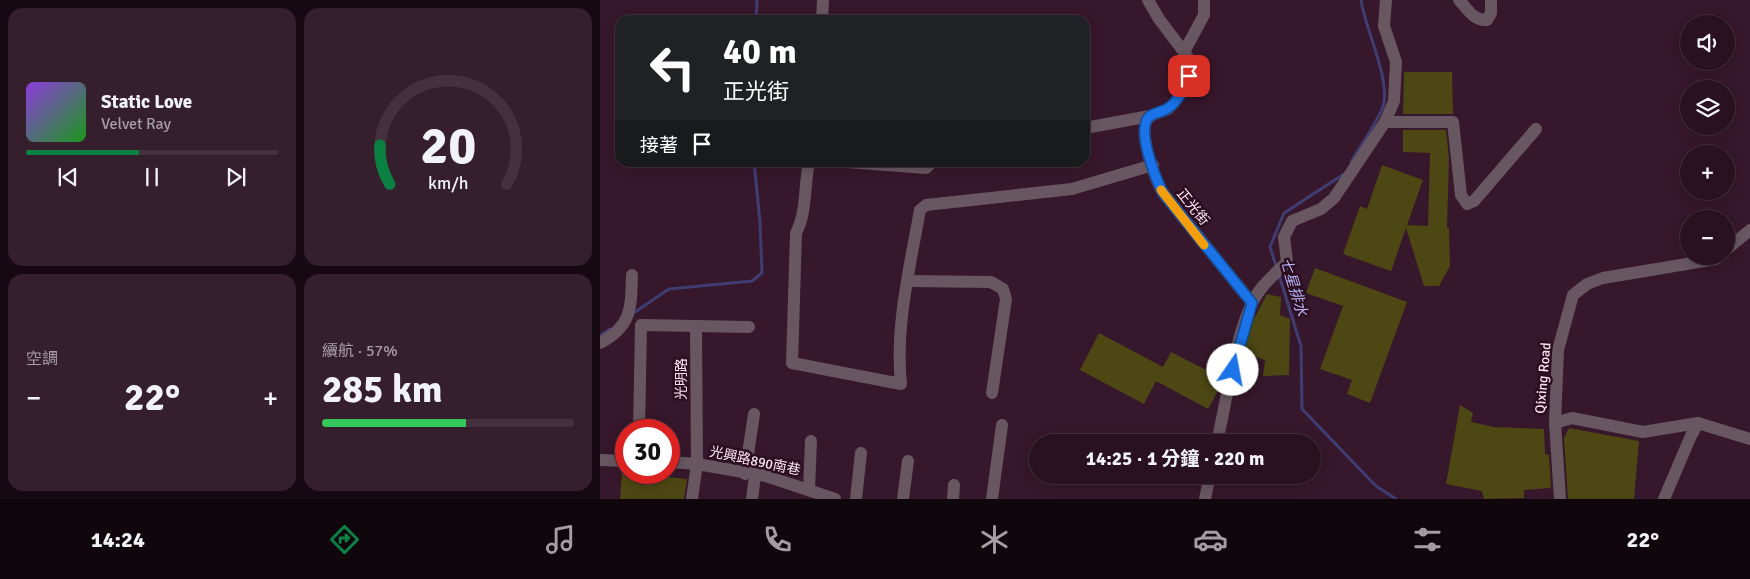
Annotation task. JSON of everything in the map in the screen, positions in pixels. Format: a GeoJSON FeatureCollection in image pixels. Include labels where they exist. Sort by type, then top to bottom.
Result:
{"type":"FeatureCollection","features":[{"type":"Feature","properties":{"kind":"street"},"geometry":{"type":"LineString","coordinates":[[822,15],[823,0]]}},
{"type":"Feature","properties":{"kind":"street"},"geometry":{"type":"LineString","coordinates":[[1090,127],[1150,116],[1168,108],[1185,87],[1193,64],[1159,19],[1148,0]]}},
{"type":"Feature","properties":{"kind":"street"},"geometry":{"type":"LineString","coordinates":[[1184,52],[1204,15],[1204,0]]}},
{"type":"Feature","properties":{"kind":"street"},"geometry":{"type":"LineString","coordinates":[[1220,434],[1241,336],[1252,303],[1262,287],[1287,262],[1284,237],[1292,221],[1321,209],[1334,198],[1385,122],[1394,101],[1396,62],[1384,26],[1386,0]]}},
{"type":"Feature","properties":{"kind":"street"},"geometry":{"type":"LineString","coordinates":[[1459,0],[1469,13],[1482,20],[1487,20],[1491,13],[1491,0]]}},
{"type":"Feature","properties":{"kind":"street","name":"正光街"},"geometry":{"type":"LineString","coordinates":[[1150,116],[1146,122],[1145,143],[1153,165],[1155,178],[1163,193],[1252,303]]}},
{"type":"Feature","properties":{"kind":"street"},"geometry":{"type":"LineString","coordinates":[[1385,122],[1452,122],[1461,195],[1467,204],[1474,201],[1536,129]]}},
{"type":"Feature","properties":{"kind":"street"},"geometry":{"type":"LineString","coordinates":[[808,167],[803,220],[796,233],[792,363],[901,384],[898,359],[908,281],[920,210],[926,205],[1072,189],[1153,165]]}},
{"type":"Feature","properties":{"kind":"street"},"geometry":{"type":"LineString","coordinates":[[913,167],[927,167]]}},
{"type":"Feature","properties":{"kind":"street"},"geometry":{"type":"LineString","coordinates":[[1735,242],[1750,230]]}},
{"type":"Feature","properties":{"kind":"street","name":"Qixing Road"},"geometry":{"type":"LineString","coordinates":[[1560,499],[1555,423],[1558,350],[1573,295],[1586,284],[1603,278],[1680,265]]}},
{"type":"Feature","properties":{"kind":"street"},"geometry":{"type":"LineString","coordinates":[[600,343],[617,334],[632,305],[632,275]]}},
{"type":"Feature","properties":{"kind":"street"},"geometry":{"type":"LineString","coordinates":[[908,281],[991,282],[1003,289],[1006,299],[992,394]]}},
{"type":"Feature","properties":{"kind":"street"},"geometry":{"type":"LineString","coordinates":[[640,419],[641,325],[748,327]]}},
{"type":"Feature","properties":{"kind":"street","name":"光明路"},"geometry":{"type":"LineString","coordinates":[[692,499],[697,464],[696,327]]}},
{"type":"Feature","properties":{"kind":"street"},"geometry":{"type":"LineString","coordinates":[[752,499],[750,475],[754,414]]}},
{"type":"Feature","properties":{"kind":"street"},"geometry":{"type":"LineString","coordinates":[[1555,423],[1572,418],[1643,432],[1698,422],[1750,439]]}},
{"type":"Feature","properties":{"kind":"street"},"geometry":{"type":"LineString","coordinates":[[1664,499],[1698,422]]}},
{"type":"Feature","properties":{"kind":"street"},"geometry":{"type":"LineString","coordinates":[[992,499],[1002,425]]}},
{"type":"Feature","properties":{"kind":"street"},"geometry":{"type":"LineString","coordinates":[[808,489],[811,441]]}},
{"type":"Feature","properties":{"kind":"street"},"geometry":{"type":"LineString","coordinates":[[856,499],[861,453]]}},
{"type":"Feature","properties":{"kind":"street"},"geometry":{"type":"LineString","coordinates":[[600,460],[615,460]]}},
{"type":"Feature","properties":{"kind":"street"},"geometry":{"type":"LineString","coordinates":[[904,499],[908,461]]}},
{"type":"Feature","properties":{"kind":"street"},"geometry":{"type":"LineString","coordinates":[[680,463],[697,464]]}},
{"type":"Feature","properties":{"kind":"street","name":"光興路890南巷"},"geometry":{"type":"LineString","coordinates":[[697,464],[750,475],[766,476],[808,489],[829,498]]}},
{"type":"Feature","properties":{"kind":"street"},"geometry":{"type":"LineString","coordinates":[[1204,499],[1208,484]]}},
{"type":"Feature","properties":{"kind":"street"},"geometry":{"type":"LineString","coordinates":[[952,499],[954,486]]}},
{"type":"Feature","properties":{"kind":"building"},"geometry":{"type":"Polygon","coordinates":[[[1404,72],[1452,72],[1453,114],[1403,114],[1404,72]]]}},
{"type":"Feature","properties":{"kind":"building"},"geometry":{"type":"Polygon","coordinates":[[[1403,130],[1446,130],[1449,158],[1447,228],[1449,228],[1450,266],[1439,286],[1424,286],[1406,228],[1391,271],[1343,254],[1360,206],[1367,209],[1382,165],[1423,180],[1407,225],[1428,226],[1430,153],[1403,152],[1403,130]]]}},
{"type":"Feature","properties":{"kind":"building"},"geometry":{"type":"Polygon","coordinates":[[[1315,268],[1407,302],[1370,403],[1347,394],[1352,380],[1320,369],[1343,306],[1306,293],[1315,268]]]}},
{"type":"Feature","properties":{"kind":"building"},"geometry":{"type":"Polygon","coordinates":[[[1267,294],[1281,297],[1280,315],[1290,319],[1289,375],[1263,376],[1265,360],[1244,353],[1253,321],[1267,294]]]}},
{"type":"Feature","properties":{"kind":"building"},"geometry":{"type":"Polygon","coordinates":[[[1099,333],[1163,367],[1171,352],[1222,378],[1220,387],[1208,409],[1156,381],[1144,404],[1080,370],[1099,333]]]}},
{"type":"Feature","properties":{"kind":"building"},"geometry":{"type":"Polygon","coordinates":[[[1460,405],[1473,413],[1471,422],[1494,427],[1544,429],[1545,454],[1549,455],[1551,488],[1524,490],[1524,498],[1484,499],[1482,491],[1446,484],[1460,405]]]}},
{"type":"Feature","properties":{"kind":"building"},"geometry":{"type":"Polygon","coordinates":[[[1569,428],[1639,441],[1634,499],[1568,499],[1564,438],[1569,428]]]}},
{"type":"Feature","properties":{"kind":"building"},"geometry":{"type":"Polygon","coordinates":[[[680,478],[687,479],[684,499],[620,499],[621,484],[680,484],[680,478]]]}},
{"type":"Feature","properties":{"kind":"waterway"},"geometry":{"type":"LineString","coordinates":[[756,15],[757,0]]}},
{"type":"Feature","properties":{"kind":"waterway","name":"七星排水"},"geometry":{"type":"LineString","coordinates":[[1351,162],[1379,116],[1384,98],[1381,71],[1361,0]]}},
{"type":"Feature","properties":{"kind":"waterway"},"geometry":{"type":"LineString","coordinates":[[632,314],[669,289],[752,281],[762,273],[760,222],[754,167]]}},
{"type":"Feature","properties":{"kind":"waterway","name":"七星排水"},"geometry":{"type":"LineString","coordinates":[[1276,266],[1270,247],[1284,213],[1344,174]]}},
{"type":"Feature","properties":{"kind":"waterway","name":"七星排水"},"geometry":{"type":"LineString","coordinates":[[1279,275],[1301,346],[1302,409],[1376,486],[1396,499]]}},
{"type":"Feature","properties":{"kind":"waterway"},"geometry":{"type":"LineString","coordinates":[[600,336],[610,329]]}},
{"type":"Feature","properties":{"kind":"slow traffic"},"geometry":{"type":"LineString","coordinates":[[1161,190],[1204,245]]}},
{"type":"Feature","properties":{"kind":"route"},"geometry":{"type":"LineString","coordinates":[[1189,76],[1185,87],[1176,100],[1168,108],[1150,116],[1146,122],[1145,143],[1153,165],[1155,178],[1163,193],[1252,303],[1241,336],[1233,370]]}}]}
